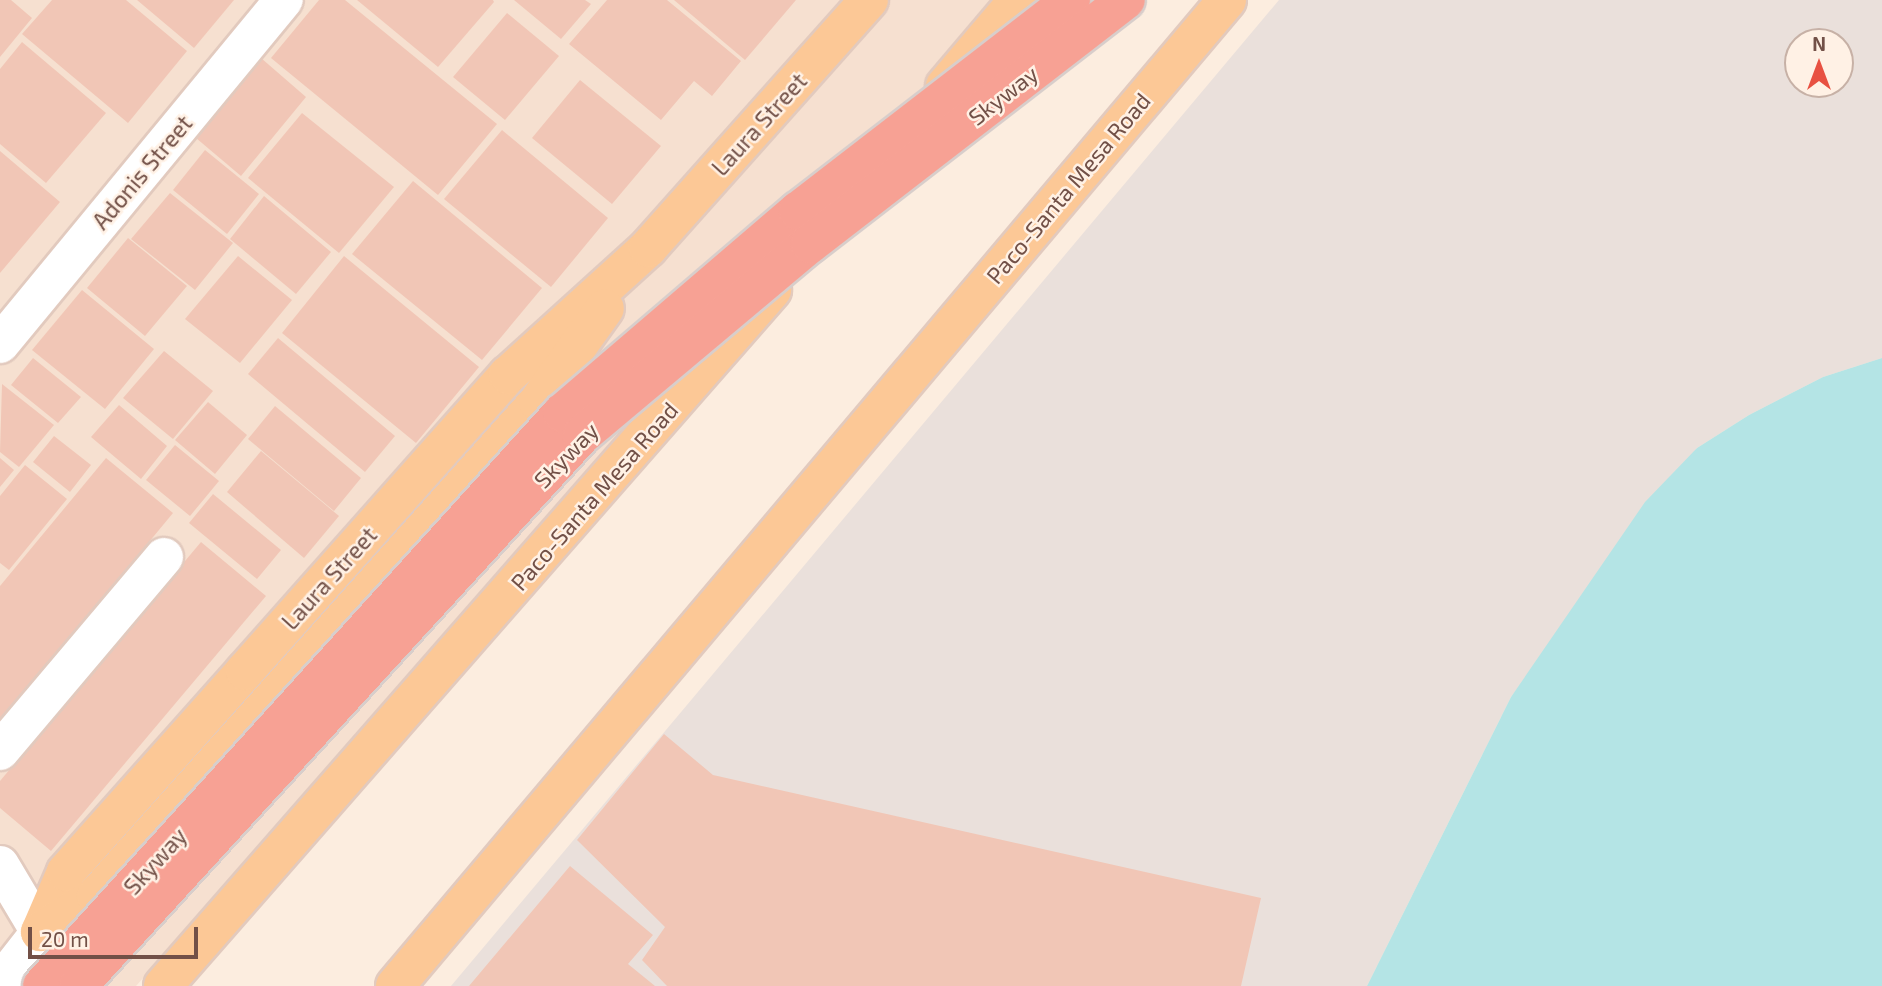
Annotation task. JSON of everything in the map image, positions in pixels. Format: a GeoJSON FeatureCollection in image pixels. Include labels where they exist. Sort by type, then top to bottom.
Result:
{"type":"FeatureCollection","features":[{"type":"Feature","properties":{"kind":"highway","name":"Skyway"},"geometry":{"type":"LineString","coordinates":[[42,986],[562,413],[787,220],[1071,0]]}},
{"type":"Feature","properties":{"kind":"highway","name":"Skyway"},"geometry":{"type":"LineString","coordinates":[[79,986],[582,435],[799,253],[1126,0]]}},
{"type":"Feature","properties":{"kind":"main road","name":"Laura Street"},"geometry":{"type":"LineString","coordinates":[[40,932],[66,872],[245,670],[347,559],[508,375],[648,248],[869,0]]}},
{"type":"Feature","properties":{"kind":"main road","name":"Paco-Santa Mesa Road"},"geometry":{"type":"LineString","coordinates":[[163,986],[654,429],[1018,0]]}},
{"type":"Feature","properties":{"kind":"main road","name":"Paco-Santa Mesa Road"},"geometry":{"type":"LineString","coordinates":[[395,986],[1227,0]]}},
{"type":"Feature","properties":{"kind":"main road","name":"Laura Street"},"geometry":{"type":"LineString","coordinates":[[40,932],[96,896],[376,586],[538,402],[648,248]]}},
{"type":"Feature","properties":{"kind":"main road"},"geometry":{"type":"LineString","coordinates":[[460,430],[490,456]]}},
{"type":"Feature","properties":{"kind":"main road"},"geometry":{"type":"LineString","coordinates":[[347,559],[376,586]]}},
{"type":"Feature","properties":{"kind":"main road"},"geometry":{"type":"LineString","coordinates":[[245,670],[275,696]]}},
{"type":"Feature","properties":{"kind":"main road"},"geometry":{"type":"LineString","coordinates":[[150,779],[179,804]]}},
{"type":"Feature","properties":{"kind":"main road"},"geometry":{"type":"LineString","coordinates":[[40,932],[79,986]]}},
{"type":"Feature","properties":{"kind":"street","name":"Adonis Street"},"geometry":{"type":"LineString","coordinates":[[0,344],[284,0]]}},
{"type":"Feature","properties":{"kind":"street"},"geometry":{"type":"LineString","coordinates":[[0,751],[164,557]]}},
{"type":"Feature","properties":{"kind":"street"},"geometry":{"type":"LineString","coordinates":[[0,864],[40,932]]}},
{"type":"Feature","properties":{"kind":"street","name":"Laura Street"},"geometry":{"type":"LineString","coordinates":[[0,984],[40,932]]}},
{"type":"Feature","properties":{"kind":"shaded area"},"geometry":{"type":"Polygon","coordinates":[[[0,0],[1014,0],[136,986],[0,986],[0,0]]]}},
{"type":"Feature","properties":{"kind":"shaded area"},"geometry":{"type":"Polygon","coordinates":[[[1279,0],[1882,0],[1882,358],[1823,377],[1749,415],[1697,448],[1511,697],[1367,986],[451,986],[1279,0]]]}},
{"type":"Feature","properties":{"kind":"water"},"geometry":{"type":"Polygon","coordinates":[[[1882,358],[1882,986],[1367,986],[1511,697],[1645,502],[1697,448],[1749,415],[1823,377],[1882,358]]]}},
{"type":"Feature","properties":{"kind":"building"},"geometry":{"type":"Polygon","coordinates":[[[0,0],[11,0],[32,18],[0,57],[0,0]]]}},
{"type":"Feature","properties":{"kind":"building"},"geometry":{"type":"Polygon","coordinates":[[[52,0],[126,0],[187,51],[128,123],[22,34],[52,0]]]}},
{"type":"Feature","properties":{"kind":"building"},"geometry":{"type":"Polygon","coordinates":[[[137,0],[234,0],[194,48],[137,0]]]}},
{"type":"Feature","properties":{"kind":"building"},"geometry":{"type":"Polygon","coordinates":[[[319,0],[345,0],[497,124],[438,195],[271,58],[319,0]]]}},
{"type":"Feature","properties":{"kind":"building"},"geometry":{"type":"Polygon","coordinates":[[[357,0],[493,0],[494,2],[438,67],[357,0]]]}},
{"type":"Feature","properties":{"kind":"building"},"geometry":{"type":"Polygon","coordinates":[[[514,0],[585,0],[591,4],[561,39],[514,0]]]}},
{"type":"Feature","properties":{"kind":"building"},"geometry":{"type":"Polygon","coordinates":[[[607,0],[667,0],[741,61],[712,96],[694,81],[661,120],[569,44],[607,0]]]}},
{"type":"Feature","properties":{"kind":"building"},"geometry":{"type":"Polygon","coordinates":[[[674,0],[796,0],[745,60],[674,0]]]}},
{"type":"Feature","properties":{"kind":"building"},"geometry":{"type":"Polygon","coordinates":[[[507,13],[559,56],[505,120],[453,77],[507,13]]]}},
{"type":"Feature","properties":{"kind":"building"},"geometry":{"type":"Polygon","coordinates":[[[22,42],[106,113],[46,183],[0,144],[0,69],[22,42]]]}},
{"type":"Feature","properties":{"kind":"building"},"geometry":{"type":"Polygon","coordinates":[[[261,58],[306,97],[241,176],[196,138],[261,58]]]}},
{"type":"Feature","properties":{"kind":"building"},"geometry":{"type":"Polygon","coordinates":[[[580,80],[661,146],[612,204],[532,138],[580,80]]]}},
{"type":"Feature","properties":{"kind":"building"},"geometry":{"type":"Polygon","coordinates":[[[302,113],[394,187],[339,253],[248,178],[302,113]]]}},
{"type":"Feature","properties":{"kind":"building"},"geometry":{"type":"Polygon","coordinates":[[[502,130],[608,218],[551,287],[444,199],[502,130]]]}},
{"type":"Feature","properties":{"kind":"building"},"geometry":{"type":"Polygon","coordinates":[[[205,150],[259,194],[227,234],[173,190],[205,150]]]}},
{"type":"Feature","properties":{"kind":"building"},"geometry":{"type":"Polygon","coordinates":[[[0,151],[60,202],[0,273],[0,151]]]}},
{"type":"Feature","properties":{"kind":"building"},"geometry":{"type":"Polygon","coordinates":[[[413,181],[542,288],[482,360],[352,254],[413,181]]]}},
{"type":"Feature","properties":{"kind":"building"},"geometry":{"type":"Polygon","coordinates":[[[170,193],[233,243],[195,290],[131,239],[170,193]]]}},
{"type":"Feature","properties":{"kind":"building"},"geometry":{"type":"Polygon","coordinates":[[[264,196],[331,252],[296,294],[230,239],[264,196]]]}},
{"type":"Feature","properties":{"kind":"building"},"geometry":{"type":"Polygon","coordinates":[[[128,238],[187,286],[145,336],[87,288],[128,238]]]}},
{"type":"Feature","properties":{"kind":"building"},"geometry":{"type":"Polygon","coordinates":[[[238,256],[292,300],[240,363],[185,319],[238,256]]]}},
{"type":"Feature","properties":{"kind":"building"},"geometry":{"type":"Polygon","coordinates":[[[344,256],[479,367],[416,443],[282,333],[344,256]]]}},
{"type":"Feature","properties":{"kind":"building"},"geometry":{"type":"Polygon","coordinates":[[[82,290],[154,349],[105,409],[32,350],[82,290]]]}},
{"type":"Feature","properties":{"kind":"building"},"geometry":{"type":"Polygon","coordinates":[[[278,338],[395,436],[365,472],[248,374],[278,338]]]}},
{"type":"Feature","properties":{"kind":"building"},"geometry":{"type":"Polygon","coordinates":[[[164,351],[213,391],[173,439],[123,398],[164,351]]]}},
{"type":"Feature","properties":{"kind":"building"},"geometry":{"type":"Polygon","coordinates":[[[33,358],[81,397],[58,423],[11,385],[33,358]]]}},
{"type":"Feature","properties":{"kind":"building"},"geometry":{"type":"Polygon","coordinates":[[[2,384],[54,425],[19,467],[0,452],[2,384]]]}},
{"type":"Feature","properties":{"kind":"building"},"geometry":{"type":"Polygon","coordinates":[[[208,402],[247,435],[215,474],[175,440],[208,402]]]}},
{"type":"Feature","properties":{"kind":"building"},"geometry":{"type":"Polygon","coordinates":[[[119,405],[167,446],[141,479],[91,437],[119,405]]]}},
{"type":"Feature","properties":{"kind":"building"},"geometry":{"type":"Polygon","coordinates":[[[275,406],[361,478],[334,511],[248,439],[275,406]]]}},
{"type":"Feature","properties":{"kind":"building"},"geometry":{"type":"Polygon","coordinates":[[[54,436],[91,465],[70,492],[33,462],[54,436]]]}},
{"type":"Feature","properties":{"kind":"building"},"geometry":{"type":"Polygon","coordinates":[[[175,445],[219,481],[190,516],[146,480],[175,445]]]}},
{"type":"Feature","properties":{"kind":"building"},"geometry":{"type":"Polygon","coordinates":[[[261,451],[339,516],[304,558],[227,492],[261,451]]]}},
{"type":"Feature","properties":{"kind":"building"},"geometry":{"type":"Polygon","coordinates":[[[0,458],[14,470],[0,487],[0,458]]]}},
{"type":"Feature","properties":{"kind":"building"},"geometry":{"type":"Polygon","coordinates":[[[106,458],[173,513],[0,722],[0,586],[106,458]]]}},
{"type":"Feature","properties":{"kind":"building"},"geometry":{"type":"Polygon","coordinates":[[[25,465],[67,499],[9,570],[0,563],[0,496],[25,465]]]}},
{"type":"Feature","properties":{"kind":"building"},"geometry":{"type":"Polygon","coordinates":[[[213,494],[281,550],[257,579],[189,523],[213,494]]]}},
{"type":"Feature","properties":{"kind":"building"},"geometry":{"type":"Polygon","coordinates":[[[201,542],[266,596],[51,851],[0,808],[0,781],[201,542]]]}},
{"type":"Feature","properties":{"kind":"building"},"geometry":{"type":"Polygon","coordinates":[[[664,734],[713,775],[1261,898],[1241,986],[667,986],[642,960],[665,927],[577,840],[664,734]]]}},
{"type":"Feature","properties":{"kind":"building"},"geometry":{"type":"Polygon","coordinates":[[[570,866],[653,935],[628,964],[655,986],[469,986],[570,866]]]}}]}
